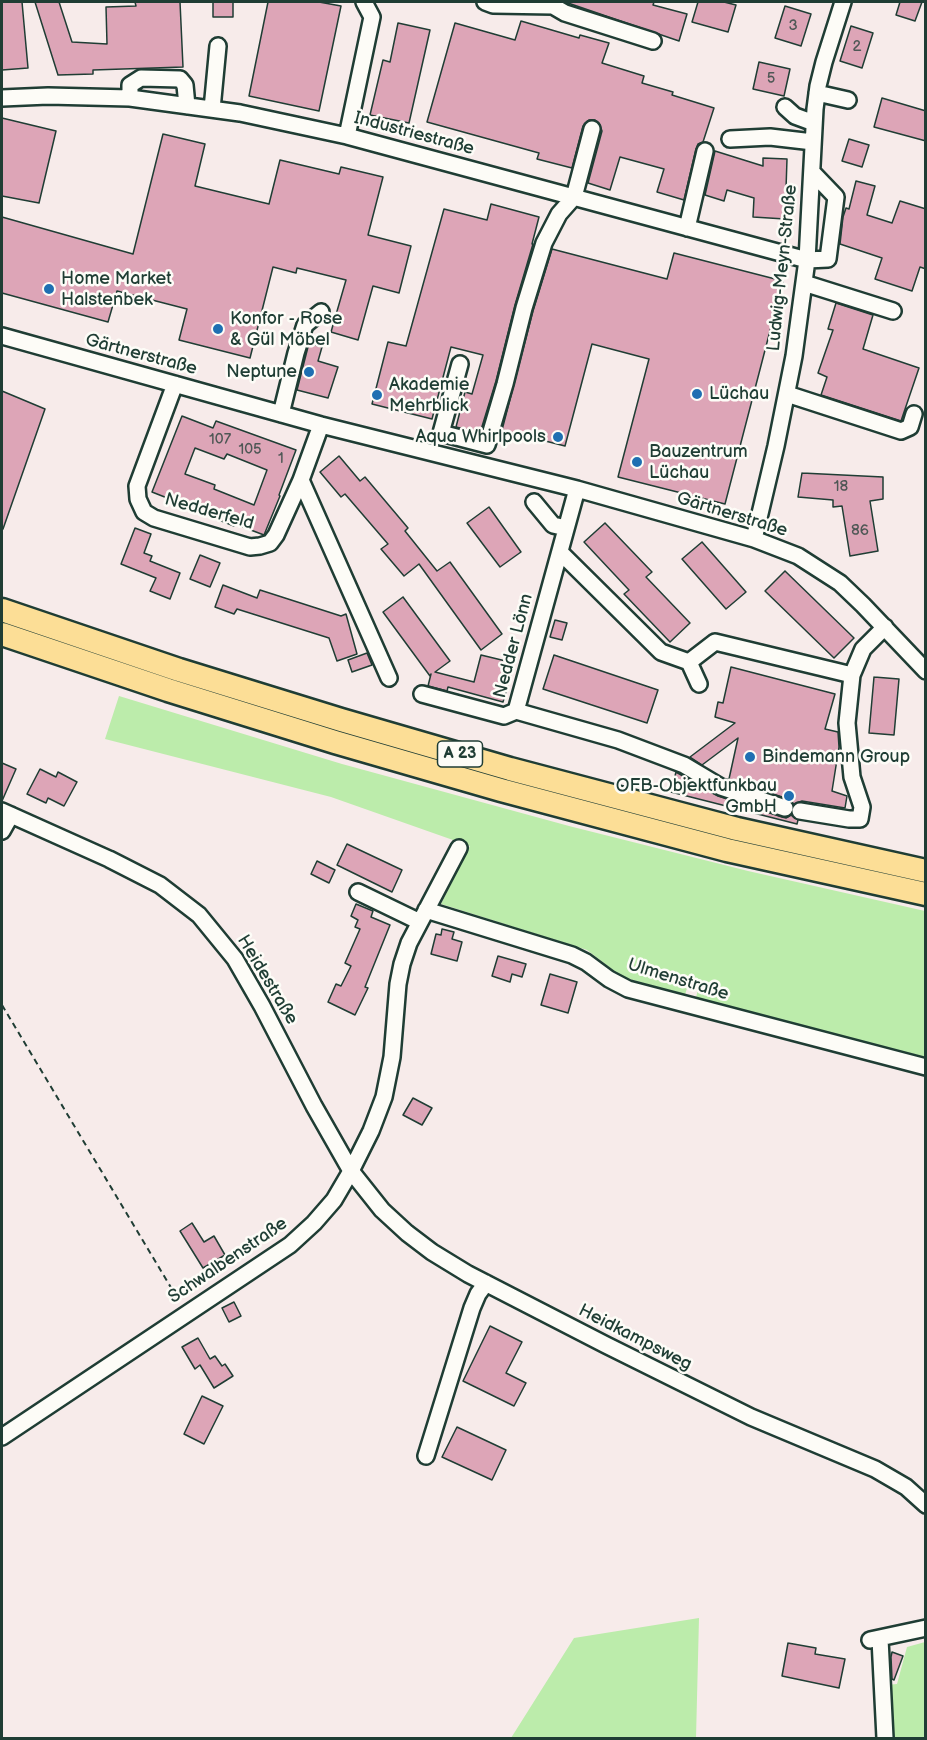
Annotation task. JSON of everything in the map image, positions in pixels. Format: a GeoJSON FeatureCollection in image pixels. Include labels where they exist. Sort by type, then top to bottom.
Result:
{"type":"FeatureCollection","features":[{"type":"Feature","properties":{"kind":"highway","name":"A 23"},"geometry":{"type":"LineString","coordinates":[[2,610],[190,673],[510,769],[737,829],[926,871]]}},
{"type":"Feature","properties":{"kind":"highway","name":"A 23"},"geometry":{"type":"LineString","coordinates":[[2,634],[168,690],[501,790],[727,850],[926,894]]}},
{"type":"Feature","properties":{"kind":"street"},"geometry":{"type":"LineString","coordinates":[[347,136],[372,17],[364,2]]}},
{"type":"Feature","properties":{"kind":"street"},"geometry":{"type":"LineString","coordinates":[[485,2],[493,5],[555,4],[566,13],[653,41]]}},
{"type":"Feature","properties":{"kind":"street","name":"Ludwig-Meyn-Straße"},"geometry":{"type":"LineString","coordinates":[[754,539],[777,446],[794,356],[807,260],[817,93],[843,2]]}},
{"type":"Feature","properties":{"kind":"street"},"geometry":{"type":"LineString","coordinates":[[212,109],[218,46]]}},
{"type":"Feature","properties":{"kind":"street"},"geometry":{"type":"LineString","coordinates":[[130,98],[130,85],[141,78],[180,79],[185,86],[187,106]]}},
{"type":"Feature","properties":{"kind":"street"},"geometry":{"type":"LineString","coordinates":[[817,93],[848,100]]}},
{"type":"Feature","properties":{"kind":"street","name":"Industriestraße"},"geometry":{"type":"LineString","coordinates":[[2,98],[48,96],[130,98],[240,113],[347,136],[807,260]]}},
{"type":"Feature","properties":{"kind":"street"},"geometry":{"type":"LineString","coordinates":[[785,107],[795,116],[814,123]]}},
{"type":"Feature","properties":{"kind":"street"},"geometry":{"type":"LineString","coordinates":[[480,465],[544,243],[559,214],[574,197],[592,129]]}},
{"type":"Feature","properties":{"kind":"street"},"geometry":{"type":"LineString","coordinates":[[730,139],[770,137],[813,142]]}},
{"type":"Feature","properties":{"kind":"street"},"geometry":{"type":"LineString","coordinates":[[687,228],[705,151]]}},
{"type":"Feature","properties":{"kind":"street"},"geometry":{"type":"LineString","coordinates":[[807,260],[828,259],[836,197],[812,172]]}},
{"type":"Feature","properties":{"kind":"street"},"geometry":{"type":"LineString","coordinates":[[804,283],[893,311]]}},
{"type":"Feature","properties":{"kind":"street"},"geometry":{"type":"LineString","coordinates":[[281,414],[305,324],[321,312]]}},
{"type":"Feature","properties":{"kind":"street","name":"Gärtnerstraße"},"geometry":{"type":"LineString","coordinates":[[2,336],[321,425],[577,489],[754,539],[798,556],[840,583],[926,671]]}},
{"type":"Feature","properties":{"kind":"street"},"geometry":{"type":"LineString","coordinates":[[437,454],[460,364]]}},
{"type":"Feature","properties":{"kind":"street","name":"Nedderfeld"},"geometry":{"type":"LineString","coordinates":[[175,384],[137,486],[138,499],[144,512],[154,518],[250,547],[270,543],[276,535],[301,480],[321,425]]}},
{"type":"Feature","properties":{"kind":"street"},"geometry":{"type":"LineString","coordinates":[[787,394],[901,431],[910,427],[914,414]]}},
{"type":"Feature","properties":{"kind":"street"},"geometry":{"type":"LineString","coordinates":[[441,433],[487,445]]}},
{"type":"Feature","properties":{"kind":"street"},"geometry":{"type":"LineString","coordinates":[[301,480],[389,678]]}},
{"type":"Feature","properties":{"kind":"street","name":"Nedder Lönn"},"geometry":{"type":"LineString","coordinates":[[577,489],[516,711],[618,740],[684,765],[721,787],[792,810],[860,819],[862,807],[852,777],[847,723],[852,675]]}},
{"type":"Feature","properties":{"kind":"street"},"geometry":{"type":"LineString","coordinates":[[534,502],[553,525],[566,528]]}},
{"type":"Feature","properties":{"kind":"street"},"geometry":{"type":"LineString","coordinates":[[560,552],[661,652],[690,662],[699,684]]}},
{"type":"Feature","properties":{"kind":"street"},"geometry":{"type":"LineString","coordinates":[[690,662],[715,642],[852,675],[863,649],[885,627]]}},
{"type":"Feature","properties":{"kind":"street"},"geometry":{"type":"LineString","coordinates":[[422,694],[504,716],[516,711]]}},
{"type":"Feature","properties":{"kind":"street"},"geometry":{"type":"LineString","coordinates":[[2,831],[6,813]]}},
{"type":"Feature","properties":{"kind":"street","name":"Heidestraße"},"geometry":{"type":"LineString","coordinates":[[6,813],[109,859],[160,885],[199,915],[235,959],[351,1171]]}},
{"type":"Feature","properties":{"kind":"street","name":"Schwalbenstraße"},"geometry":{"type":"LineString","coordinates":[[2,1437],[290,1245],[334,1200],[371,1131],[384,1097],[392,1057],[398,984],[409,943],[459,848]]}},
{"type":"Feature","properties":{"kind":"street","name":"Ulmenstraße"},"geometry":{"type":"LineString","coordinates":[[358,892],[423,916],[572,955],[609,979],[628,988],[926,1067]]}},
{"type":"Feature","properties":{"kind":"street","name":"Heidkampsweg"},"geometry":{"type":"LineString","coordinates":[[351,1171],[382,1210],[407,1233],[432,1252],[486,1284],[752,1417],[875,1469],[906,1487],[926,1505]]}},
{"type":"Feature","properties":{"kind":"street"},"geometry":{"type":"LineString","coordinates":[[426,1456],[472,1308],[477,1294],[486,1284]]}},
{"type":"Feature","properties":{"kind":"street"},"geometry":{"type":"LineString","coordinates":[[885,1738],[875,1639],[926,1628]]}},
{"type":"Feature","properties":{"kind":"path"},"geometry":{"type":"LineString","coordinates":[[2,1005],[187,1313]]}},
{"type":"Feature","properties":{"kind":"green space"},"geometry":{"type":"Polygon","coordinates":[[[119,696],[342,764],[569,826],[748,871],[925,911],[925,1057],[696,998],[699,984],[689,981],[685,995],[622,977],[587,950],[441,904],[470,846],[331,797],[105,739],[119,696]]]}},
{"type":"Feature","properties":{"kind":"green space"},"geometry":{"type":"Polygon","coordinates":[[[699,1618],[696,1738],[511,1738],[574,1638],[699,1618]]]}},
{"type":"Feature","properties":{"kind":"green space"},"geometry":{"type":"Polygon","coordinates":[[[925,1642],[925,1738],[890,1738],[886,1685],[897,1684],[907,1647],[925,1642]]]}},
{"type":"Feature","properties":{"kind":"building"},"geometry":{"type":"Polygon","coordinates":[[[2,2],[22,2],[28,68],[2,70],[2,2]]]}},
{"type":"Feature","properties":{"kind":"building"},"geometry":{"type":"Polygon","coordinates":[[[35,2],[59,2],[72,42],[107,44],[106,7],[136,6],[135,2],[180,2],[183,67],[93,70],[93,74],[58,75],[35,2]]]}},
{"type":"Feature","properties":{"kind":"building"},"geometry":{"type":"Polygon","coordinates":[[[213,2],[233,2],[233,17],[213,17],[213,2]]]}},
{"type":"Feature","properties":{"kind":"building"},"geometry":{"type":"Polygon","coordinates":[[[268,2],[319,2],[341,6],[319,111],[249,96],[268,2]]]}},
{"type":"Feature","properties":{"kind":"building"},"geometry":{"type":"Polygon","coordinates":[[[565,2],[654,2],[653,5],[687,14],[679,41],[565,2]]]}},
{"type":"Feature","properties":{"kind":"building"},"geometry":{"type":"Polygon","coordinates":[[[698,2],[724,2],[736,5],[728,32],[692,22],[698,2]]]}},
{"type":"Feature","properties":{"kind":"building"},"geometry":{"type":"Polygon","coordinates":[[[900,2],[922,2],[915,21],[896,15],[900,2]]]}},
{"type":"Feature","properties":{"kind":"building"},"geometry":{"type":"Polygon","coordinates":[[[785,6],[811,14],[801,46],[775,38],[785,6]]]}},
{"type":"Feature","properties":{"kind":"building"},"geometry":{"type":"Polygon","coordinates":[[[521,21],[579,38],[580,35],[609,43],[602,63],[644,76],[642,83],[714,108],[703,142],[698,144],[696,149],[684,200],[657,192],[664,169],[620,157],[610,190],[588,183],[602,131],[595,120],[589,120],[583,126],[572,168],[537,159],[539,153],[427,122],[455,23],[515,40],[521,21]]]}},
{"type":"Feature","properties":{"kind":"building"},"geometry":{"type":"Polygon","coordinates":[[[398,23],[430,30],[409,123],[370,115],[383,60],[390,62],[398,23]]]}},
{"type":"Feature","properties":{"kind":"building"},"geometry":{"type":"Polygon","coordinates":[[[851,26],[873,33],[862,68],[840,61],[851,26]]]}},
{"type":"Feature","properties":{"kind":"building"},"geometry":{"type":"Polygon","coordinates":[[[759,62],[790,69],[784,96],[753,89],[759,62]]]}},
{"type":"Feature","properties":{"kind":"building"},"geometry":{"type":"Polygon","coordinates":[[[882,98],[926,111],[926,141],[874,127],[882,98]]]}},
{"type":"Feature","properties":{"kind":"building"},"geometry":{"type":"Polygon","coordinates":[[[2,118],[56,131],[39,203],[2,196],[2,118]]]}},
{"type":"Feature","properties":{"kind":"building"},"geometry":{"type":"Polygon","coordinates":[[[163,134],[205,144],[195,186],[269,204],[280,160],[339,174],[341,167],[383,177],[368,235],[411,246],[399,293],[373,286],[358,340],[331,332],[346,280],[297,268],[296,273],[273,267],[250,358],[179,340],[187,309],[117,291],[108,322],[2,293],[2,217],[133,254],[163,134]]]}},
{"type":"Feature","properties":{"kind":"building"},"geometry":{"type":"Polygon","coordinates":[[[849,139],[869,145],[862,167],[842,161],[849,139]]]}},
{"type":"Feature","properties":{"kind":"building"},"geometry":{"type":"Polygon","coordinates":[[[715,151],[763,166],[763,158],[787,159],[785,219],[753,217],[754,198],[727,190],[724,201],[705,195],[715,151]]]}},
{"type":"Feature","properties":{"kind":"building"},"geometry":{"type":"Polygon","coordinates":[[[856,181],[875,186],[867,215],[892,223],[900,201],[926,209],[926,269],[920,267],[912,291],[875,279],[882,258],[840,244],[843,217],[846,208],[849,209],[856,181]]]}},
{"type":"Feature","properties":{"kind":"building"},"geometry":{"type":"Polygon","coordinates":[[[491,204],[539,217],[480,433],[456,427],[465,392],[472,394],[483,355],[451,347],[432,419],[372,404],[388,342],[406,346],[444,209],[487,220],[491,204]]]}},
{"type":"Feature","properties":{"kind":"building","name":"Lüchau"},"geometry":{"type":"Polygon","coordinates":[[[552,249],[667,279],[674,253],[783,281],[725,504],[618,477],[649,359],[592,344],[565,446],[502,430],[533,311],[552,249]]]}},
{"type":"Feature","properties":{"kind":"building"},"geometry":{"type":"Polygon","coordinates":[[[836,303],[873,315],[863,349],[919,368],[901,421],[821,395],[827,377],[818,373],[833,330],[828,329],[836,303]]]}},
{"type":"Feature","properties":{"kind":"building"},"geometry":{"type":"Polygon","coordinates":[[[309,343],[322,347],[318,361],[338,367],[328,398],[297,390],[309,343]]]}},
{"type":"Feature","properties":{"kind":"building"},"geometry":{"type":"Polygon","coordinates":[[[2,391],[45,409],[3,529],[2,528],[2,391]]]}},
{"type":"Feature","properties":{"kind":"building"},"geometry":{"type":"Polygon","coordinates":[[[182,416],[213,428],[216,421],[296,450],[264,535],[235,524],[234,526],[152,492],[182,416]],[[195,448],[185,474],[215,485],[214,489],[254,505],[267,470],[227,454],[224,459],[195,448]]]}},
{"type":"Feature","properties":{"kind":"building"},"geometry":{"type":"Polygon","coordinates":[[[339,456],[360,481],[365,477],[408,528],[405,531],[437,571],[450,562],[502,634],[481,650],[419,564],[404,576],[381,549],[388,544],[345,494],[341,497],[320,472],[339,456]]]}},
{"type":"Feature","properties":{"kind":"building"},"geometry":{"type":"Polygon","coordinates":[[[802,473],[883,477],[883,499],[870,501],[878,551],[850,556],[842,506],[833,507],[833,500],[798,497],[802,473]]]}},
{"type":"Feature","properties":{"kind":"building"},"geometry":{"type":"Polygon","coordinates":[[[489,507],[521,552],[500,567],[467,523],[489,507]]]}},
{"type":"Feature","properties":{"kind":"building"},"geometry":{"type":"Polygon","coordinates":[[[605,523],[652,572],[646,577],[690,623],[670,642],[624,594],[629,590],[584,542],[605,523]]]}},
{"type":"Feature","properties":{"kind":"building"},"geometry":{"type":"Polygon","coordinates":[[[135,528],[151,534],[144,553],[152,556],[150,561],[180,573],[170,599],[150,591],[156,578],[121,564],[135,528]]]}},
{"type":"Feature","properties":{"kind":"building"},"geometry":{"type":"Polygon","coordinates":[[[702,542],[746,592],[726,609],[682,559],[702,542]]]}},
{"type":"Feature","properties":{"kind":"building"},"geometry":{"type":"Polygon","coordinates":[[[200,555],[220,563],[210,587],[190,579],[200,555]]]}},
{"type":"Feature","properties":{"kind":"building"},"geometry":{"type":"Polygon","coordinates":[[[785,571],[854,638],[834,658],[765,591],[785,571]]]}},
{"type":"Feature","properties":{"kind":"building"},"geometry":{"type":"Polygon","coordinates":[[[223,585],[257,598],[260,590],[341,616],[346,614],[357,654],[337,661],[329,638],[237,609],[234,614],[215,607],[223,585]]]}},
{"type":"Feature","properties":{"kind":"building"},"geometry":{"type":"Polygon","coordinates":[[[403,597],[450,661],[435,672],[474,682],[481,655],[514,663],[503,702],[448,687],[447,691],[428,686],[431,674],[430,676],[383,612],[403,597]]]}},
{"type":"Feature","properties":{"kind":"building"},"geometry":{"type":"Polygon","coordinates":[[[555,620],[567,623],[562,640],[550,637],[555,620]]]}},
{"type":"Feature","properties":{"kind":"building"},"geometry":{"type":"Polygon","coordinates":[[[367,653],[372,665],[352,672],[348,660],[367,653]]]}},
{"type":"Feature","properties":{"kind":"building"},"geometry":{"type":"Polygon","coordinates":[[[554,655],[658,690],[647,723],[543,689],[554,655]]]}},
{"type":"Feature","properties":{"kind":"building"},"geometry":{"type":"Polygon","coordinates":[[[731,667],[835,694],[825,729],[838,732],[839,747],[832,791],[847,796],[845,808],[802,801],[794,804],[788,799],[729,779],[738,738],[702,765],[690,757],[735,723],[715,717],[718,702],[723,703],[731,667]]]}},
{"type":"Feature","properties":{"kind":"building"},"geometry":{"type":"Polygon","coordinates":[[[874,677],[899,679],[894,735],[869,733],[874,677]]]}},
{"type":"Feature","properties":{"kind":"building"},"geometry":{"type":"Polygon","coordinates":[[[2,763],[16,769],[2,801],[2,763]]]}},
{"type":"Feature","properties":{"kind":"building"},"geometry":{"type":"Polygon","coordinates":[[[40,769],[56,777],[58,772],[77,782],[64,806],[48,798],[46,803],[27,794],[40,769]]]}},
{"type":"Feature","properties":{"kind":"building"},"geometry":{"type":"Polygon","coordinates":[[[676,772],[693,782],[692,784],[718,796],[782,817],[786,818],[791,815],[798,820],[797,824],[671,792],[676,772]]]}},
{"type":"Feature","properties":{"kind":"building"},"geometry":{"type":"Polygon","coordinates":[[[347,844],[402,870],[392,892],[337,865],[347,844]]]}},
{"type":"Feature","properties":{"kind":"building"},"geometry":{"type":"Polygon","coordinates":[[[317,861],[335,870],[329,883],[311,874],[317,861]]]}},
{"type":"Feature","properties":{"kind":"building"},"geometry":{"type":"Polygon","coordinates":[[[356,904],[373,911],[371,917],[390,925],[365,987],[368,988],[355,1015],[328,1002],[336,984],[341,986],[351,966],[345,963],[360,929],[355,927],[358,920],[351,916],[356,904]]]}},
{"type":"Feature","properties":{"kind":"building"},"geometry":{"type":"Polygon","coordinates":[[[442,929],[454,932],[452,939],[462,942],[457,961],[431,954],[436,934],[441,935],[442,929]]]}},
{"type":"Feature","properties":{"kind":"building"},"geometry":{"type":"Polygon","coordinates":[[[498,956],[526,964],[522,977],[512,974],[510,982],[492,976],[498,956]]]}},
{"type":"Feature","properties":{"kind":"building"},"geometry":{"type":"Polygon","coordinates":[[[550,974],[577,982],[568,1013],[541,1005],[550,974]]]}},
{"type":"Feature","properties":{"kind":"building"},"geometry":{"type":"Polygon","coordinates":[[[413,1098],[432,1108],[422,1125],[403,1115],[413,1098]]]}},
{"type":"Feature","properties":{"kind":"building"},"geometry":{"type":"Polygon","coordinates":[[[192,1223],[204,1242],[214,1236],[225,1255],[203,1268],[180,1231],[192,1223]]]}},
{"type":"Feature","properties":{"kind":"building"},"geometry":{"type":"Polygon","coordinates":[[[234,1302],[241,1316],[229,1322],[222,1308],[234,1302]]]}},
{"type":"Feature","properties":{"kind":"building"},"geometry":{"type":"Polygon","coordinates":[[[490,1326],[522,1342],[506,1373],[526,1383],[514,1406],[463,1381],[490,1326]]]}},
{"type":"Feature","properties":{"kind":"building"},"geometry":{"type":"Polygon","coordinates":[[[198,1338],[210,1359],[215,1356],[222,1366],[225,1364],[233,1376],[214,1388],[200,1365],[195,1369],[182,1347],[198,1338]]]}},
{"type":"Feature","properties":{"kind":"building"},"geometry":{"type":"Polygon","coordinates":[[[202,1396],[223,1406],[204,1444],[184,1434],[202,1396]]]}},
{"type":"Feature","properties":{"kind":"building"},"geometry":{"type":"Polygon","coordinates":[[[457,1427],[506,1450],[492,1480],[442,1457],[457,1427]]]}},
{"type":"Feature","properties":{"kind":"building"},"geometry":{"type":"Polygon","coordinates":[[[788,1643],[816,1648],[815,1654],[845,1659],[839,1688],[782,1676],[788,1643]]]}},
{"type":"Feature","properties":{"kind":"building"},"geometry":{"type":"Polygon","coordinates":[[[892,1652],[903,1656],[894,1680],[892,1679],[892,1652]]]}},
{"type":"Feature","properties":{"kind":"place","name":"Home Market Halstenbek"},"geometry":{"type":"Point","coordinates":[49,289]}},
{"type":"Feature","properties":{"kind":"place","name":"Konfor - Rose & Gül Möbel"},"geometry":{"type":"Point","coordinates":[218,329]}},
{"type":"Feature","properties":{"kind":"place","name":"Neptune"},"geometry":{"type":"Point","coordinates":[309,372]}},
{"type":"Feature","properties":{"kind":"place","name":"Lüchau"},"geometry":{"type":"Point","coordinates":[697,394]}},
{"type":"Feature","properties":{"kind":"place","name":"Akademie Mehrblick"},"geometry":{"type":"Point","coordinates":[377,395]}},
{"type":"Feature","properties":{"kind":"place","name":"Aqua Whirlpools"},"geometry":{"type":"Point","coordinates":[558,437]}},
{"type":"Feature","properties":{"kind":"place","name":"Bauzentrum Lüchau"},"geometry":{"type":"Point","coordinates":[637,462]}},
{"type":"Feature","properties":{"kind":"place","name":"Bindemann Group"},"geometry":{"type":"Point","coordinates":[750,757]}},
{"type":"Feature","properties":{"kind":"place","name":"OFB-Objektfunkbau GmbH"},"geometry":{"type":"Point","coordinates":[789,796]}}]}
